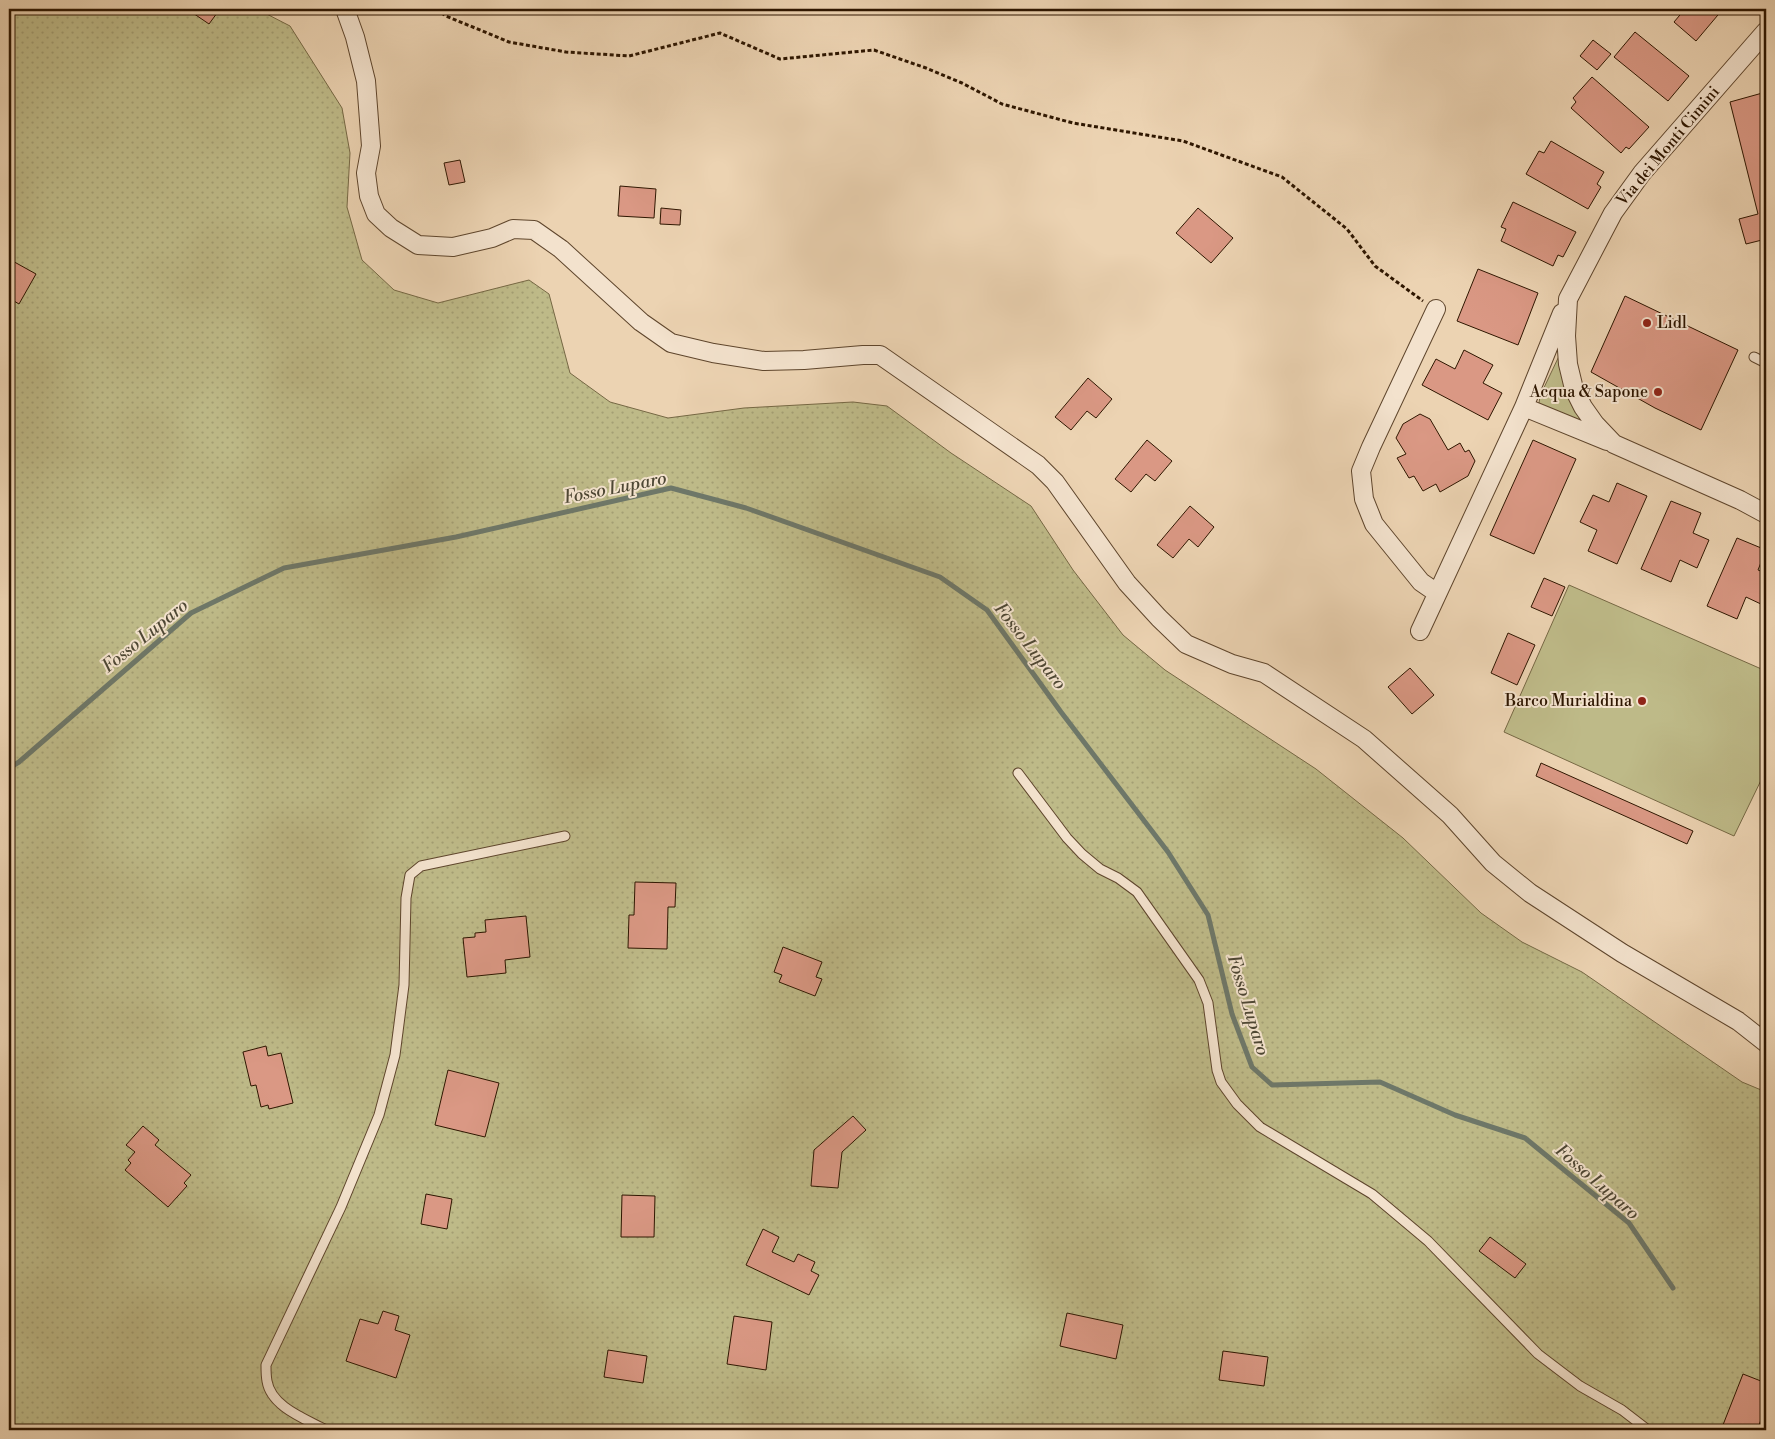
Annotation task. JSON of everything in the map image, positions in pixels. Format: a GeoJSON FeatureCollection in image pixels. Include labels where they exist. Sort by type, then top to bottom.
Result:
{"type":"FeatureCollection","features":[{"type":"Feature","properties":{"kind":"street"},"geometry":{"type":"LineString","coordinates":[[345,9],[355,37],[366,81],[371,146],[366,173],[369,196],[376,214],[391,228],[418,244],[453,247],[492,238],[513,229],[534,230],[561,248],[640,322],[672,343],[713,353],[764,361],[863,355],[880,356],[1038,464],[1055,482],[1127,583],[1186,644],[1232,664],[1264,673],[1364,739],[1450,815],[1493,863],[1530,893],[1622,953],[1738,1021],[1766,1043]]}},
{"type":"Feature","properties":{"kind":"street","name":"Via dei Monti Cimini"},"geometry":{"type":"LineString","coordinates":[[1766,31],[1642,172],[1623,197],[1568,299],[1566,336],[1568,364],[1574,388],[1583,407],[1595,424],[1614,444],[1644,459],[1740,500],[1766,514]]}},
{"type":"Feature","properties":{"kind":"street"},"geometry":{"type":"LineString","coordinates":[[1420,631],[1524,407],[1568,299]]}},
{"type":"Feature","properties":{"kind":"street"},"geometry":{"type":"LineString","coordinates":[[1436,309],[1371,447],[1362,471],[1364,499],[1374,524],[1421,582],[1437,593]]}},
{"type":"Feature","properties":{"kind":"street"},"geometry":{"type":"LineString","coordinates":[[1524,407],[1614,444]]}},
{"type":"Feature","properties":{"kind":"lane"},"geometry":{"type":"LineString","coordinates":[[1754,357],[1766,363]]}},
{"type":"Feature","properties":{"kind":"lane"},"geometry":{"type":"LineString","coordinates":[[1018,773],[1067,838],[1082,854],[1100,869],[1118,878],[1137,892],[1199,980],[1208,1003],[1215,1061],[1221,1082],[1237,1104],[1260,1127],[1372,1194],[1428,1241],[1538,1354],[1580,1386],[1622,1410],[1648,1430]]}},
{"type":"Feature","properties":{"kind":"lane"},"geometry":{"type":"LineString","coordinates":[[326,1430],[284,1407],[272,1396],[266,1382],[266,1365],[341,1207],[379,1115],[395,1055],[400,1020],[404,985],[406,898],[410,875],[422,866],[565,836]]}},
{"type":"Feature","properties":{"kind":"path"},"geometry":{"type":"LineString","coordinates":[[436,9],[446,16],[509,42],[566,52],[629,56],[720,33],[780,59],[874,50],[962,83],[1002,104],[1072,123],[1183,142],[1282,177],[1347,229],[1375,266],[1436,309]]}},
{"type":"Feature","properties":{"kind":"path"},"geometry":{"type":"LineString","coordinates":[[1054,9],[1067,12],[1085,9]]}},
{"type":"Feature","properties":{"kind":"shaded area"},"geometry":{"type":"Polygon","coordinates":[[[9,9],[257,9],[290,26],[342,108],[350,153],[347,207],[362,260],[394,290],[438,303],[529,280],[549,294],[570,373],[610,402],[668,418],[744,408],[853,402],[887,406],[951,453],[1031,506],[1073,570],[1123,635],[1165,670],[1316,769],[1403,838],[1481,913],[1522,942],[1582,972],[1742,1082],[1766,1092],[1766,1430],[9,1430],[9,9]]]}},
{"type":"Feature","properties":{"kind":"shaded area"},"geometry":{"type":"Polygon","coordinates":[[[1560,354],[1574,408],[1589,429],[1541,407],[1539,403],[1540,396],[1560,354]]]}},
{"type":"Feature","properties":{"kind":"shaded area","name":"Barco Murialdina"},"geometry":{"type":"Polygon","coordinates":[[[1569,585],[1766,671],[1766,770],[1734,836],[1504,732],[1569,585]]]}},
{"type":"Feature","properties":{"kind":"building"},"geometry":{"type":"Polygon","coordinates":[[[187,9],[220,9],[209,24],[187,9]]]}},
{"type":"Feature","properties":{"kind":"building"},"geometry":{"type":"Polygon","coordinates":[[[1685,9],[1723,9],[1696,41],[1674,22],[1685,9]]]}},
{"type":"Feature","properties":{"kind":"building"},"geometry":{"type":"Polygon","coordinates":[[[1635,32],[1689,76],[1668,101],[1614,57],[1635,32]]]}},
{"type":"Feature","properties":{"kind":"building"},"geometry":{"type":"Polygon","coordinates":[[[1593,40],[1611,54],[1597,70],[1580,56],[1593,40]]]}},
{"type":"Feature","properties":{"kind":"building"},"geometry":{"type":"Polygon","coordinates":[[[1592,77],[1649,127],[1629,149],[1626,147],[1621,153],[1571,108],[1576,102],[1573,98],[1592,77]]]}},
{"type":"Feature","properties":{"kind":"building"},"geometry":{"type":"Polygon","coordinates":[[[1766,92],[1766,239],[1746,244],[1739,219],[1758,214],[1730,102],[1766,92]]]}},
{"type":"Feature","properties":{"kind":"building"},"geometry":{"type":"Polygon","coordinates":[[[1551,141],[1604,172],[1597,184],[1601,187],[1588,209],[1526,174],[1539,151],[1544,153],[1551,141]]]}},
{"type":"Feature","properties":{"kind":"building"},"geometry":{"type":"Polygon","coordinates":[[[460,160],[465,182],[449,185],[444,163],[460,160]]]}},
{"type":"Feature","properties":{"kind":"building"},"geometry":{"type":"Polygon","coordinates":[[[620,186],[656,189],[654,218],[618,216],[620,186]]]}},
{"type":"Feature","properties":{"kind":"building"},"geometry":{"type":"Polygon","coordinates":[[[1513,202],[1576,232],[1563,257],[1558,255],[1553,266],[1501,241],[1506,229],[1501,227],[1513,202]]]}},
{"type":"Feature","properties":{"kind":"building"},"geometry":{"type":"Polygon","coordinates":[[[661,208],[681,210],[680,225],[660,224],[661,208]]]}},
{"type":"Feature","properties":{"kind":"building"},"geometry":{"type":"Polygon","coordinates":[[[1198,208],[1233,238],[1211,263],[1176,233],[1198,208]]]}},
{"type":"Feature","properties":{"kind":"building"},"geometry":{"type":"Polygon","coordinates":[[[9,259],[36,274],[19,304],[9,298],[9,259]]]}},
{"type":"Feature","properties":{"kind":"building"},"geometry":{"type":"Polygon","coordinates":[[[1478,269],[1538,293],[1518,345],[1457,321],[1478,269]]]}},
{"type":"Feature","properties":{"kind":"building","name":"Lidl"},"geometry":{"type":"Polygon","coordinates":[[[1625,296],[1738,350],[1701,430],[1655,408],[1591,372],[1625,296]]]}},
{"type":"Feature","properties":{"kind":"building"},"geometry":{"type":"Polygon","coordinates":[[[1464,350],[1493,365],[1483,383],[1502,393],[1488,420],[1422,385],[1436,359],[1455,369],[1464,350]]]}},
{"type":"Feature","properties":{"kind":"building"},"geometry":{"type":"Polygon","coordinates":[[[1088,378],[1112,399],[1096,418],[1087,411],[1071,430],[1055,417],[1088,378]]]}},
{"type":"Feature","properties":{"kind":"building"},"geometry":{"type":"Polygon","coordinates":[[[1420,414],[1430,419],[1448,450],[1460,443],[1465,452],[1469,450],[1475,461],[1468,476],[1440,492],[1436,484],[1423,491],[1414,476],[1409,478],[1397,458],[1406,454],[1396,438],[1403,424],[1420,414]]]}},
{"type":"Feature","properties":{"kind":"building"},"geometry":{"type":"Polygon","coordinates":[[[1147,440],[1172,461],[1155,481],[1146,474],[1131,492],[1115,479],[1147,440]]]}},
{"type":"Feature","properties":{"kind":"building"},"geometry":{"type":"Polygon","coordinates":[[[1533,440],[1576,459],[1534,554],[1490,535],[1533,440]]]}},
{"type":"Feature","properties":{"kind":"building"},"geometry":{"type":"Polygon","coordinates":[[[1617,483],[1647,496],[1617,564],[1588,551],[1597,530],[1580,522],[1593,495],[1609,502],[1617,483]]]}},
{"type":"Feature","properties":{"kind":"building"},"geometry":{"type":"Polygon","coordinates":[[[1671,501],[1701,513],[1693,533],[1709,540],[1697,568],[1680,560],[1671,582],[1641,569],[1671,501]]]}},
{"type":"Feature","properties":{"kind":"building"},"geometry":{"type":"Polygon","coordinates":[[[1190,506],[1214,527],[1198,547],[1189,539],[1173,558],[1157,545],[1190,506]]]}},
{"type":"Feature","properties":{"kind":"building"},"geometry":{"type":"Polygon","coordinates":[[[1737,538],[1766,550],[1758,570],[1766,573],[1766,597],[1763,605],[1746,597],[1737,619],[1707,606],[1737,538]]]}},
{"type":"Feature","properties":{"kind":"building"},"geometry":{"type":"Polygon","coordinates":[[[1544,578],[1565,587],[1552,616],[1531,607],[1544,578]]]}},
{"type":"Feature","properties":{"kind":"building"},"geometry":{"type":"Polygon","coordinates":[[[1508,633],[1535,645],[1517,685],[1491,673],[1508,633]]]}},
{"type":"Feature","properties":{"kind":"building"},"geometry":{"type":"Polygon","coordinates":[[[1410,668],[1434,695],[1412,714],[1388,687],[1410,668]]]}},
{"type":"Feature","properties":{"kind":"building"},"geometry":{"type":"Polygon","coordinates":[[[1541,763],[1693,831],[1687,844],[1536,776],[1541,763]]]}},
{"type":"Feature","properties":{"kind":"building"},"geometry":{"type":"Polygon","coordinates":[[[635,882],[676,883],[675,907],[668,907],[667,949],[628,948],[629,915],[634,915],[635,882]]]}},
{"type":"Feature","properties":{"kind":"building"},"geometry":{"type":"Polygon","coordinates":[[[526,916],[530,957],[505,960],[506,973],[467,977],[463,938],[475,937],[475,933],[486,932],[485,920],[526,916]]]}},
{"type":"Feature","properties":{"kind":"building"},"geometry":{"type":"Polygon","coordinates":[[[783,947],[822,962],[816,977],[822,979],[815,996],[779,982],[782,975],[774,972],[783,947]]]}},
{"type":"Feature","properties":{"kind":"building"},"geometry":{"type":"Polygon","coordinates":[[[266,1046],[268,1056],[281,1053],[293,1103],[269,1109],[268,1105],[261,1107],[256,1085],[251,1086],[243,1052],[266,1046]]]}},
{"type":"Feature","properties":{"kind":"building"},"geometry":{"type":"Polygon","coordinates":[[[448,1070],[499,1083],[485,1137],[435,1125],[448,1070]]]}},
{"type":"Feature","properties":{"kind":"building"},"geometry":{"type":"Polygon","coordinates":[[[853,1116],[866,1130],[842,1152],[838,1188],[811,1186],[814,1150],[853,1116]]]}},
{"type":"Feature","properties":{"kind":"building"},"geometry":{"type":"Polygon","coordinates":[[[143,1126],[159,1140],[155,1145],[191,1175],[184,1183],[187,1186],[168,1207],[125,1170],[131,1163],[128,1160],[135,1152],[126,1145],[143,1126]]]}},
{"type":"Feature","properties":{"kind":"building"},"geometry":{"type":"Polygon","coordinates":[[[426,1194],[452,1199],[447,1229],[421,1224],[426,1194]]]}},
{"type":"Feature","properties":{"kind":"building"},"geometry":{"type":"Polygon","coordinates":[[[622,1195],[655,1196],[654,1237],[621,1237],[622,1195]]]}},
{"type":"Feature","properties":{"kind":"building"},"geometry":{"type":"Polygon","coordinates":[[[763,1229],[779,1237],[772,1252],[794,1262],[798,1254],[815,1262],[811,1271],[819,1275],[809,1295],[746,1265],[763,1229]]]}},
{"type":"Feature","properties":{"kind":"building"},"geometry":{"type":"Polygon","coordinates":[[[1490,1237],[1526,1264],[1515,1278],[1479,1251],[1490,1237]]]}},
{"type":"Feature","properties":{"kind":"building"},"geometry":{"type":"Polygon","coordinates":[[[383,1311],[399,1316],[395,1330],[410,1335],[396,1378],[346,1361],[360,1319],[378,1324],[383,1311]]]}},
{"type":"Feature","properties":{"kind":"building"},"geometry":{"type":"Polygon","coordinates":[[[1067,1313],[1123,1325],[1116,1359],[1060,1346],[1067,1313]]]}},
{"type":"Feature","properties":{"kind":"building"},"geometry":{"type":"Polygon","coordinates":[[[734,1316],[772,1322],[766,1370],[727,1364],[734,1316]]]}},
{"type":"Feature","properties":{"kind":"building"},"geometry":{"type":"Polygon","coordinates":[[[608,1350],[647,1356],[643,1383],[604,1377],[608,1350]]]}},
{"type":"Feature","properties":{"kind":"building"},"geometry":{"type":"Polygon","coordinates":[[[1223,1351],[1268,1357],[1264,1386],[1219,1380],[1223,1351]]]}},
{"type":"Feature","properties":{"kind":"building"},"geometry":{"type":"Polygon","coordinates":[[[1743,1374],[1766,1383],[1766,1407],[1757,1430],[1721,1430],[1743,1374]]]}},
{"type":"Feature","properties":{"kind":"waterway","name":"Fosso Luparo"},"geometry":{"type":"LineString","coordinates":[[9,768],[19,762],[191,613],[284,568],[456,537],[671,488],[746,508],[940,577],[987,610],[1061,712],[1168,852],[1208,915],[1232,1014],[1252,1067],[1272,1085],[1380,1082],[1455,1115],[1525,1138],[1629,1223],[1673,1288]]}},
{"type":"Feature","properties":{"kind":"place","name":"Lidl"},"geometry":{"type":"Point","coordinates":[1647,323]}},
{"type":"Feature","properties":{"kind":"place","name":"Acqua & Sapone"},"geometry":{"type":"Point","coordinates":[1658,392]}},
{"type":"Feature","properties":{"kind":"place","name":"Barco Murialdina"},"geometry":{"type":"Point","coordinates":[1642,701]}}]}
